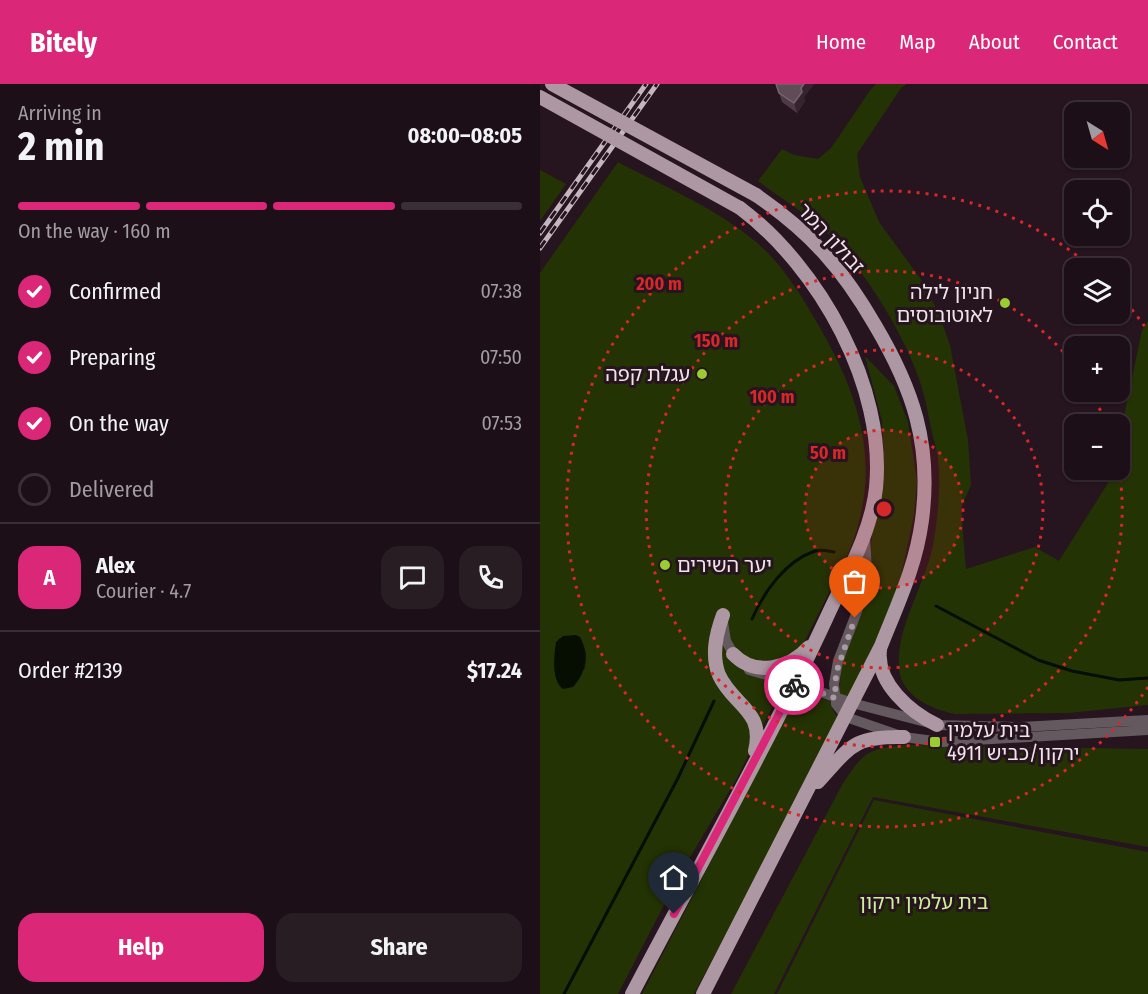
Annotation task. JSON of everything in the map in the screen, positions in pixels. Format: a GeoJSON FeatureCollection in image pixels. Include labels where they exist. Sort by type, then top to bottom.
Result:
{"type":"FeatureCollection","features":[{"type":"Feature","properties":{"kind":"main road","name":"זבולון המר"},"geometry":{"type":"LineString","coordinates":[[552,84],[756,195],[791,221],[838,267],[862,303],[904,377],[918,421],[923,465],[922,519],[918,542],[903,595],[881,646],[799,808]]}},
{"type":"Feature","properties":{"kind":"main road","name":"זבולון המר"},"geometry":{"type":"LineString","coordinates":[[540,97],[740,208],[756,220],[800,267],[821,298],[838,328],[859,375],[872,418],[877,457],[876,490],[865,534],[819,634],[749,771]]}},
{"type":"Feature","properties":{"kind":"main road"},"geometry":{"type":"LineString","coordinates":[[632,994],[749,771],[757,742],[755,724],[749,711],[723,681],[716,664],[716,638],[723,615]]}},
{"type":"Feature","properties":{"kind":"main road"},"geometry":{"type":"LineString","coordinates":[[733,654],[736,658],[759,667],[779,667],[787,665],[801,655],[819,634]]}},
{"type":"Feature","properties":{"kind":"main road"},"geometry":{"type":"LineString","coordinates":[[881,646],[881,666],[895,692],[916,713],[937,724]]}},
{"type":"Feature","properties":{"kind":"main road"},"geometry":{"type":"LineString","coordinates":[[703,994],[799,808],[815,784],[857,742],[879,736],[904,737]]}},
{"type":"Feature","properties":{"kind":"street"},"geometry":{"type":"LineString","coordinates":[[865,534],[866,588],[838,661],[834,684],[839,710],[846,717],[904,737],[941,742],[1148,730]]}},
{"type":"Feature","properties":{"kind":"street"},"geometry":{"type":"LineString","coordinates":[[723,615],[724,634],[733,654],[742,666],[756,673],[795,683],[852,703],[937,724],[1021,727],[1148,720]]}},
{"type":"Feature","properties":{"kind":"green space"},"geometry":{"type":"Polygon","coordinates":[[[876,84],[907,84],[901,88],[857,154],[860,177],[879,222],[920,278],[939,314],[950,345],[968,440],[971,485],[961,508],[966,569],[1035,547],[1059,561],[1109,480],[1130,480],[1130,414],[1124,414],[1127,402],[1130,402],[1130,387],[1142,330],[1148,321],[1148,705],[1069,713],[955,714],[936,709],[919,700],[911,694],[901,678],[899,652],[902,637],[933,545],[938,502],[937,455],[922,388],[907,349],[886,309],[847,255],[816,224],[758,181],[782,149],[794,155],[818,159],[831,148],[876,84]]]}},
{"type":"Feature","properties":{"kind":"green space"},"geometry":{"type":"Polygon","coordinates":[[[618,162],[707,208],[741,230],[765,250],[782,269],[803,300],[832,349],[845,378],[862,434],[866,463],[865,492],[859,523],[848,554],[737,778],[679,876],[618,994],[540,994],[540,273],[618,162]],[[559,638],[555,650],[556,676],[585,669],[586,653],[583,644],[559,638]]]}},
{"type":"Feature","properties":{"kind":"green space"},"geometry":{"type":"Polygon","coordinates":[[[540,170],[566,184],[540,221],[540,170]]]}},
{"type":"Feature","properties":{"kind":"green space"},"geometry":{"type":"Polygon","coordinates":[[[865,356],[894,386],[908,422],[917,481],[914,515],[899,586],[888,617],[851,697],[839,695],[842,661],[869,595],[872,531],[882,488],[884,456],[882,421],[865,356]]]}},
{"type":"Feature","properties":{"kind":"green space"},"geometry":{"type":"Polygon","coordinates":[[[799,691],[830,701],[834,712],[840,719],[694,994],[642,994],[799,691]]]}},
{"type":"Feature","properties":{"kind":"green space"},"geometry":{"type":"Polygon","coordinates":[[[905,745],[1148,749],[1148,847],[873,797],[774,994],[731,994],[849,774],[867,754],[882,748],[905,745]]]}},
{"type":"Feature","properties":{"kind":"green space","name":"בית עלמין ירקון"},"geometry":{"type":"Polygon","coordinates":[[[874,800],[1148,852],[1148,994],[777,994],[874,800]]]}},
{"type":"Feature","properties":{"kind":"shaded area"},"geometry":{"type":"Polygon","coordinates":[[[563,636],[580,637],[585,651],[584,670],[573,687],[563,689],[555,674],[556,642],[563,636]]]}},
{"type":"Feature","properties":{"kind":"building"},"geometry":{"type":"Polygon","coordinates":[[[776,84],[804,84],[801,88],[802,92],[794,103],[779,93],[776,84]]]}},
{"type":"Feature","properties":{"kind":"waterway"},"geometry":{"type":"LineString","coordinates":[[752,619],[769,588],[794,562],[815,551],[834,552]]}},
{"type":"Feature","properties":{"kind":"waterway"},"geometry":{"type":"LineString","coordinates":[[936,606],[1038,660],[1072,671],[1119,680],[1148,678]]}},
{"type":"Feature","properties":{"kind":"waterway"},"geometry":{"type":"LineString","coordinates":[[564,994],[678,778],[714,701]]}},
{"type":"Feature","properties":{"kind":"railway"},"geometry":{"type":"LineString","coordinates":[[540,233],[646,84]]}},
{"type":"Feature","properties":{"kind":"railway"},"geometry":{"type":"LineString","coordinates":[[540,248],[657,84]]}},
{"type":"Feature","properties":{"kind":"way so far"},"geometry":{"type":"LineString","coordinates":[[794,685],[795,683],[835,698],[834,684],[838,661],[855,618]]}},
{"type":"Feature","properties":{"kind":"place","name":"חניון לילה לאוטובוסים"},"geometry":{"type":"Point","coordinates":[1005,303]}},
{"type":"Feature","properties":{"kind":"place","name":"עגלת קפה"},"geometry":{"type":"Point","coordinates":[702,374]}},
{"type":"Feature","properties":{"kind":"place","name":"יער השירים"},"geometry":{"type":"Point","coordinates":[665,565]}},
{"type":"Feature","properties":{"kind":"place","name":"בית עלמין ירקון/כביש 4911"},"geometry":{"type":"Point","coordinates":[935,742]}},
{"type":"Feature","properties":{"kind":"route"},"geometry":{"type":"LineString","coordinates":[[674,914],[794,685]]}}]}
